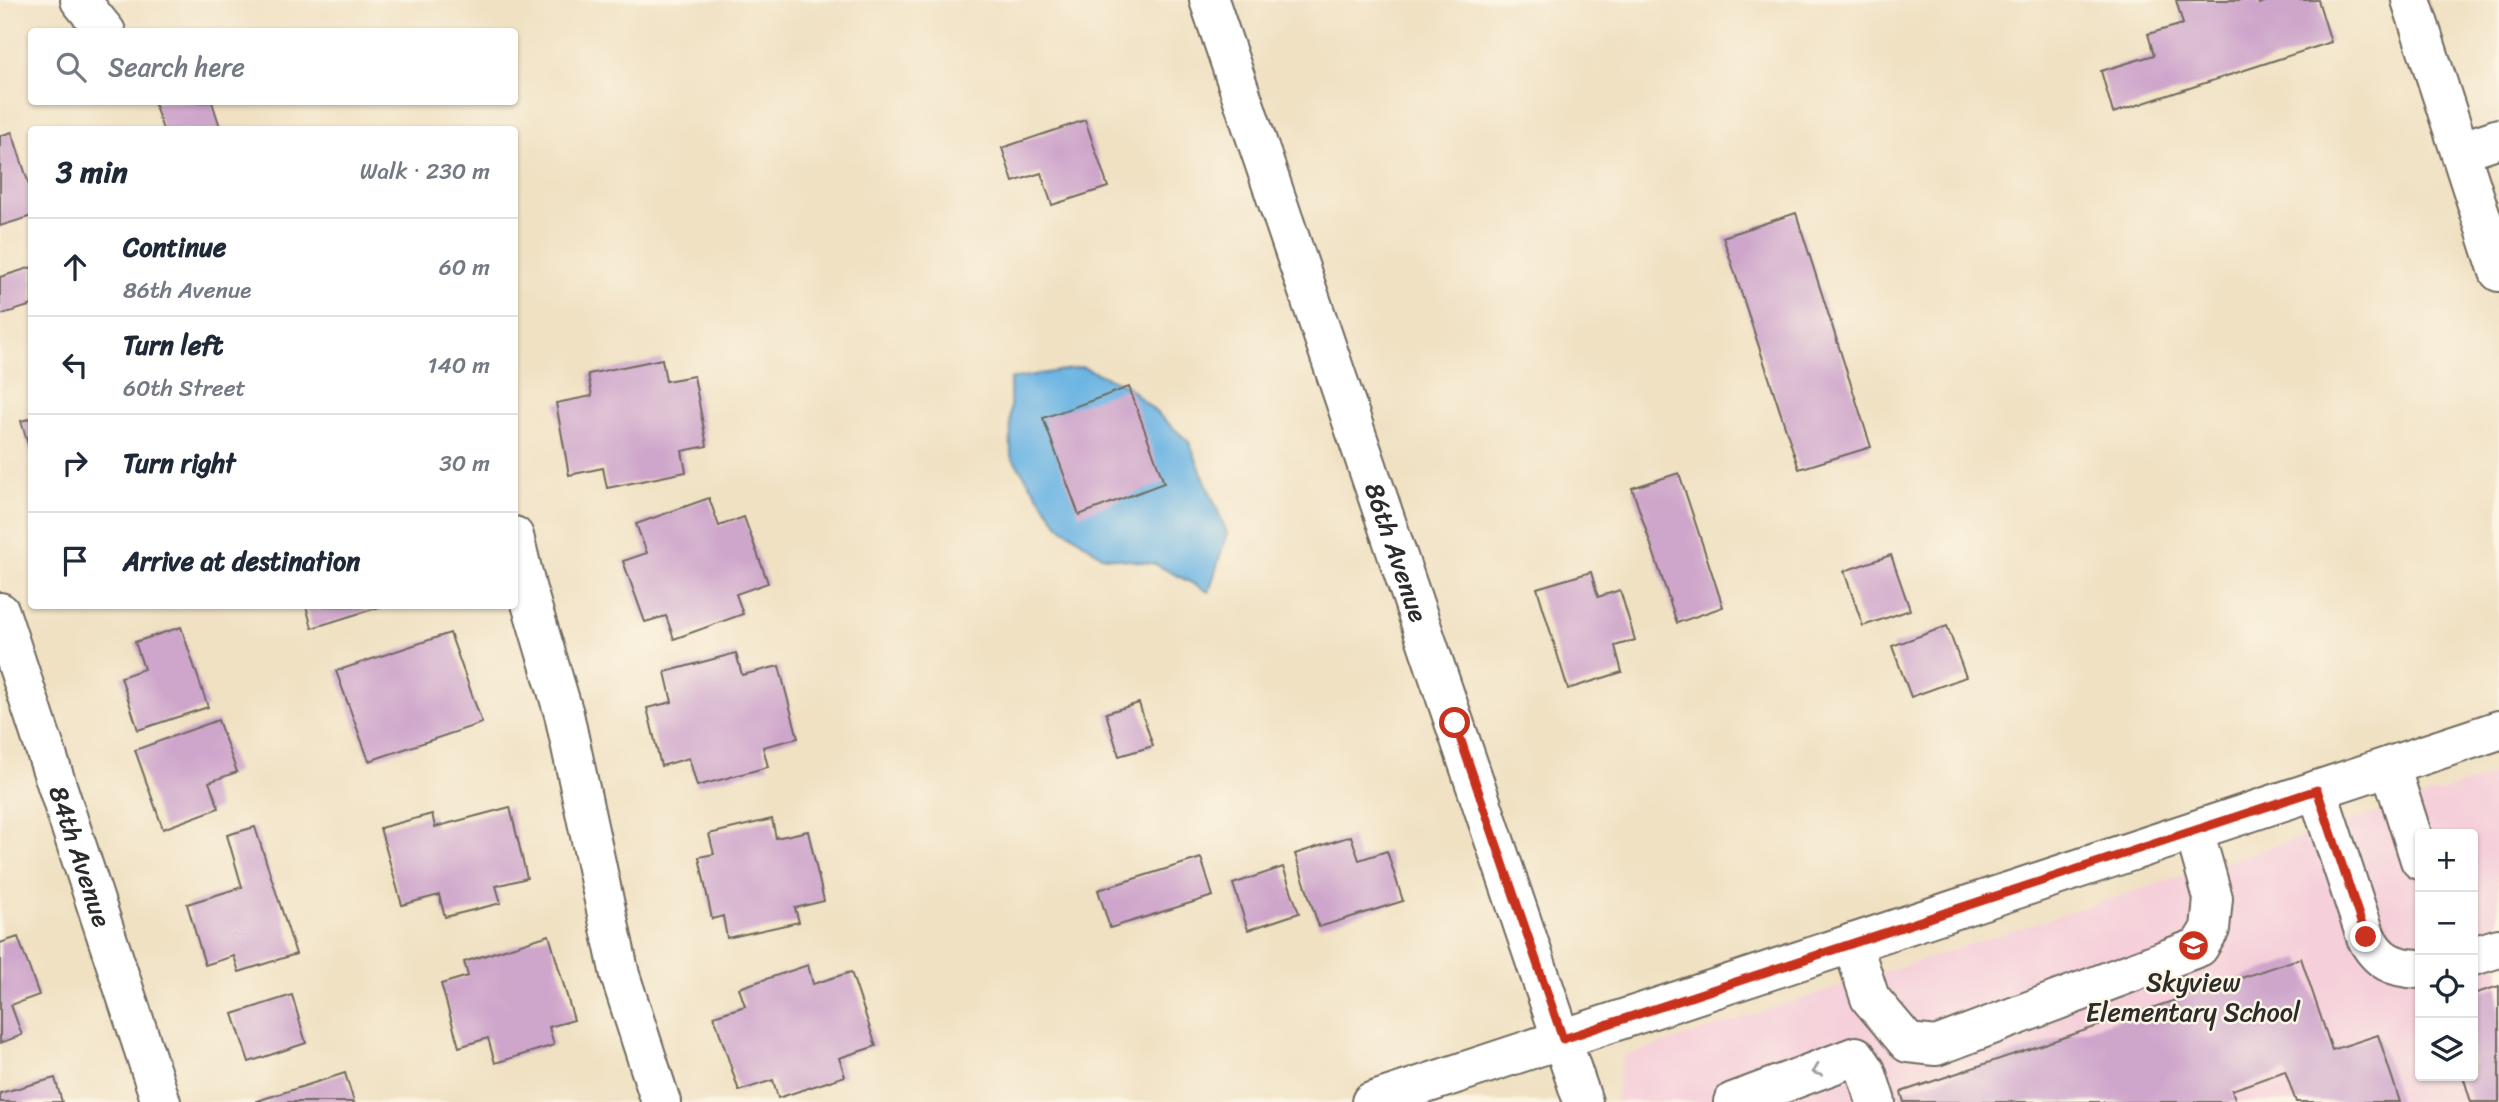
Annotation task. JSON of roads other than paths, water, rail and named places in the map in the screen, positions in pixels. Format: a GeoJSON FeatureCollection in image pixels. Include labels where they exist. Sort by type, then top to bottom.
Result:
{"type":"FeatureCollection","features":[{"type":"Feature","properties":{"kind":"street"},"geometry":{"type":"LineString","coordinates":[[80,0],[103,28]]}},
{"type":"Feature","properties":{"kind":"street","name":"86th Avenue"},"geometry":{"type":"LineString","coordinates":[[1209,0],[1583,1102]]}},
{"type":"Feature","properties":{"kind":"street"},"geometry":{"type":"LineString","coordinates":[[2411,0],[2499,272]]}},
{"type":"Feature","properties":{"kind":"street"},"geometry":{"type":"LineString","coordinates":[[2460,151],[2499,138]]}},
{"type":"Feature","properties":{"kind":"street"},"geometry":{"type":"LineString","coordinates":[[518,553],[564,714],[620,975],[660,1102]]}},
{"type":"Feature","properties":{"kind":"street","name":"84th Avenue"},"geometry":{"type":"LineString","coordinates":[[0,612],[161,1102]]}},
{"type":"Feature","properties":{"kind":"street"},"geometry":{"type":"LineString","coordinates":[[1371,1102],[2499,730]]}},
{"type":"Feature","properties":{"kind":"street"},"geometry":{"type":"LineString","coordinates":[[2390,766],[2415,844]]}},
{"type":"Feature","properties":{"kind":"street"},"geometry":{"type":"LineString","coordinates":[[2317,790],[2373,951],[2384,960],[2403,968],[2415,969]]}},
{"type":"Feature","properties":{"kind":"street"},"geometry":{"type":"LineString","coordinates":[[1852,943],[1870,998],[1908,1043],[1936,1046],[2199,947],[2210,929],[2213,898],[2194,831]]}},
{"type":"Feature","properties":{"kind":"street"},"geometry":{"type":"LineString","coordinates":[[2476,955],[2499,948]]}},
{"type":"Feature","properties":{"kind":"street"},"geometry":{"type":"LineString","coordinates":[[1733,1102],[1856,1056],[1885,1015]]}},
{"type":"Feature","properties":{"kind":"street"},"geometry":{"type":"LineString","coordinates":[[1856,1056],[1866,1071],[1876,1102]]}},
{"type":"Feature","properties":{"kind":"water"},"geometry":{"type":"Polygon","coordinates":[[[1082,367],[1126,385],[1189,442],[1227,533],[1209,592],[1155,564],[1102,556],[1059,525],[1011,456],[1010,379],[1082,367]]]}},
{"type":"Feature","properties":{"kind":"place","name":"Skyview Elementary School"},"geometry":{"type":"Point","coordinates":[2193,946]}}]}
